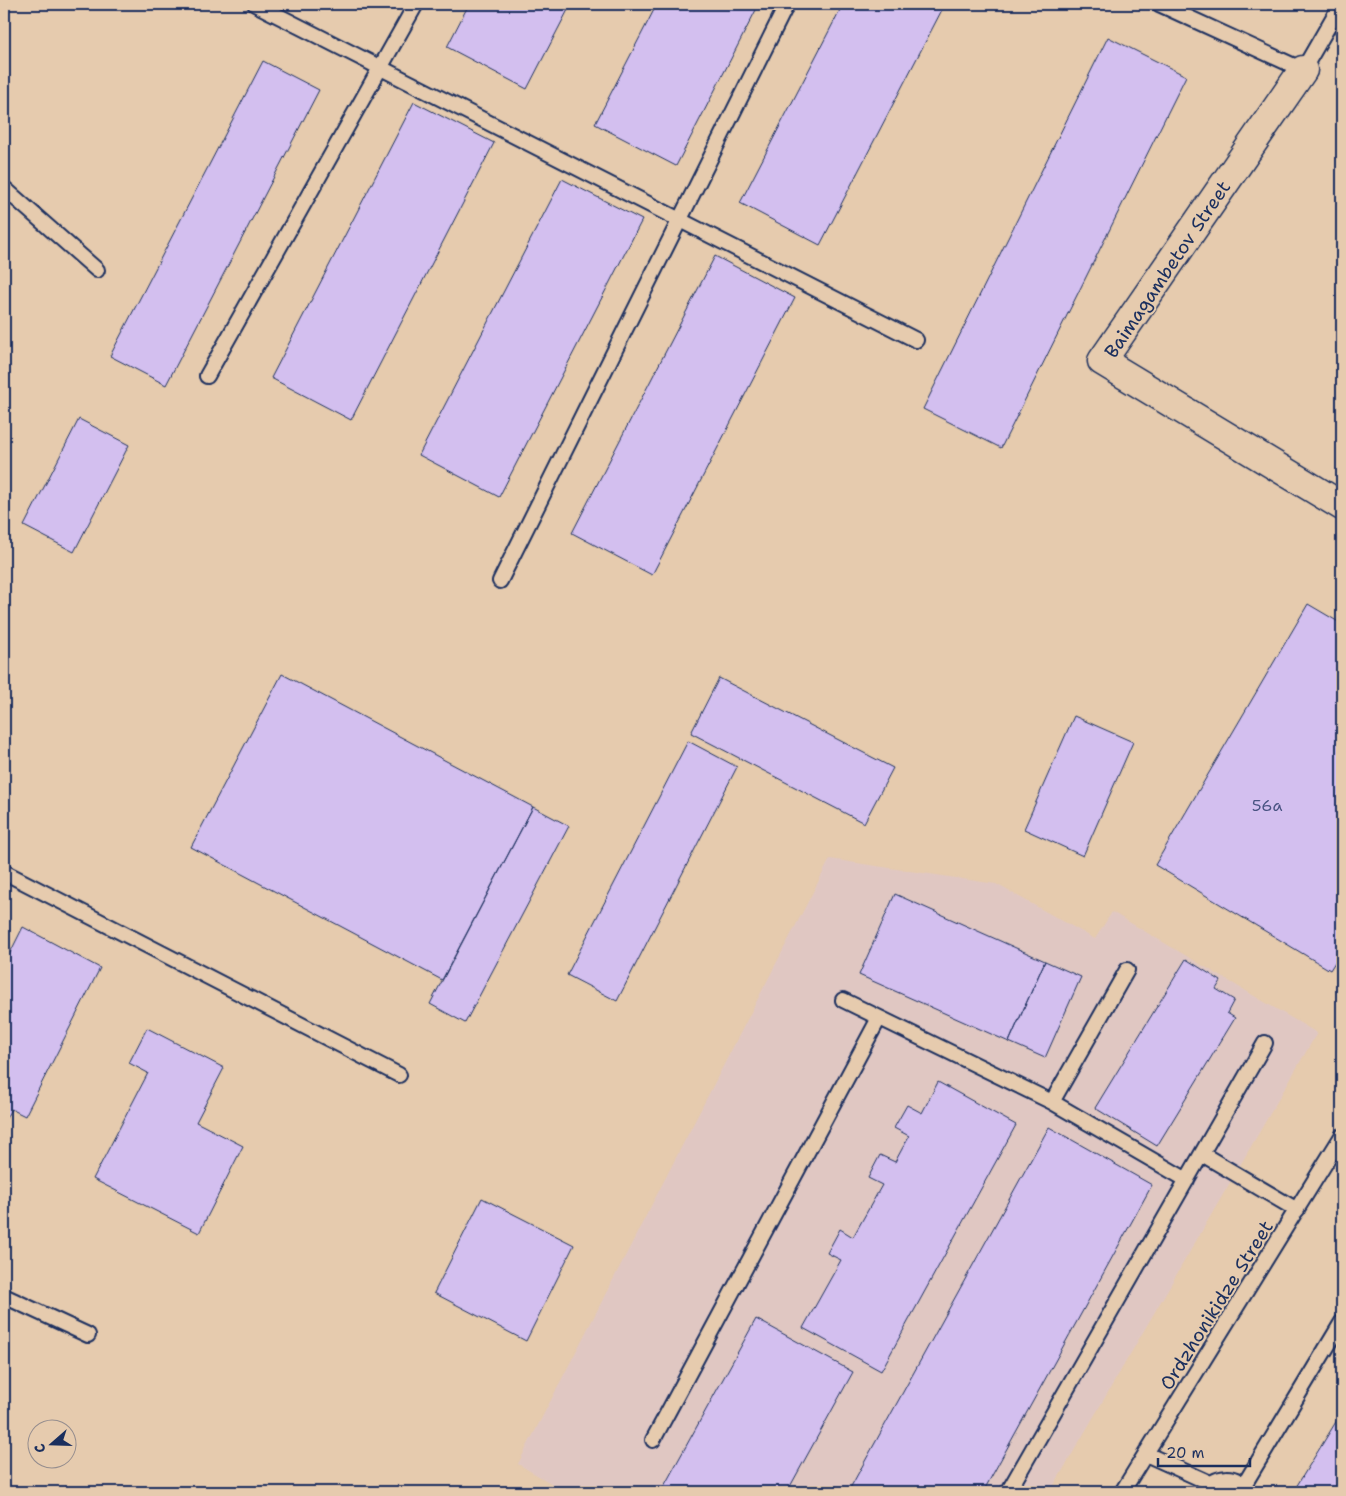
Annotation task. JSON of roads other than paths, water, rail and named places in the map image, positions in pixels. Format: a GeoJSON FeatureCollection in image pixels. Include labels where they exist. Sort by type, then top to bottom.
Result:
{"type":"FeatureCollection","features":[{"type":"Feature","properties":{"kind":"street","name":"Baimagambetov Street"},"geometry":{"type":"LineString","coordinates":[[1303,70],[1102,361],[1342,506]]}},
{"type":"Feature","properties":{"kind":"lane"},"geometry":{"type":"LineString","coordinates":[[207,376],[416,4]]}},
{"type":"Feature","properties":{"kind":"lane"},"geometry":{"type":"LineString","coordinates":[[500,580],[787,4]]}},
{"type":"Feature","properties":{"kind":"lane"},"geometry":{"type":"LineString","coordinates":[[1159,4],[1303,70],[1340,4]]}},
{"type":"Feature","properties":{"kind":"lane"},"geometry":{"type":"LineString","coordinates":[[260,5],[380,68],[916,340]]}},
{"type":"Feature","properties":{"kind":"lane"},"geometry":{"type":"LineString","coordinates":[[4,188],[97,270]]}},
{"type":"Feature","properties":{"kind":"lane"},"geometry":{"type":"LineString","coordinates":[[4,872],[399,1075]]}},
{"type":"Feature","properties":{"kind":"lane"},"geometry":{"type":"LineString","coordinates":[[1052,1102],[1128,970]]}},
{"type":"Feature","properties":{"kind":"lane"},"geometry":{"type":"LineString","coordinates":[[843,1000],[1052,1102],[1187,1180]]}},
{"type":"Feature","properties":{"kind":"lane"},"geometry":{"type":"LineString","coordinates":[[653,1440],[879,1018]]}},
{"type":"Feature","properties":{"kind":"lane"},"geometry":{"type":"LineString","coordinates":[[1008,1492],[1265,1043]]}},
{"type":"Feature","properties":{"kind":"lane","name":"Ordzhonikidze Street"},"geometry":{"type":"LineString","coordinates":[[1122,1492],[1297,1210],[1338,1154],[1342,1136]]}},
{"type":"Feature","properties":{"kind":"lane"},"geometry":{"type":"LineString","coordinates":[[1202,1154],[1297,1210]]}},
{"type":"Feature","properties":{"kind":"lane"},"geometry":{"type":"LineString","coordinates":[[4,1296],[88,1335]]}},
{"type":"Feature","properties":{"kind":"lane"},"geometry":{"type":"LineString","coordinates":[[1146,1454],[1206,1488],[1221,1478],[1234,1478],[1246,1489],[1342,1322]]}}]}
